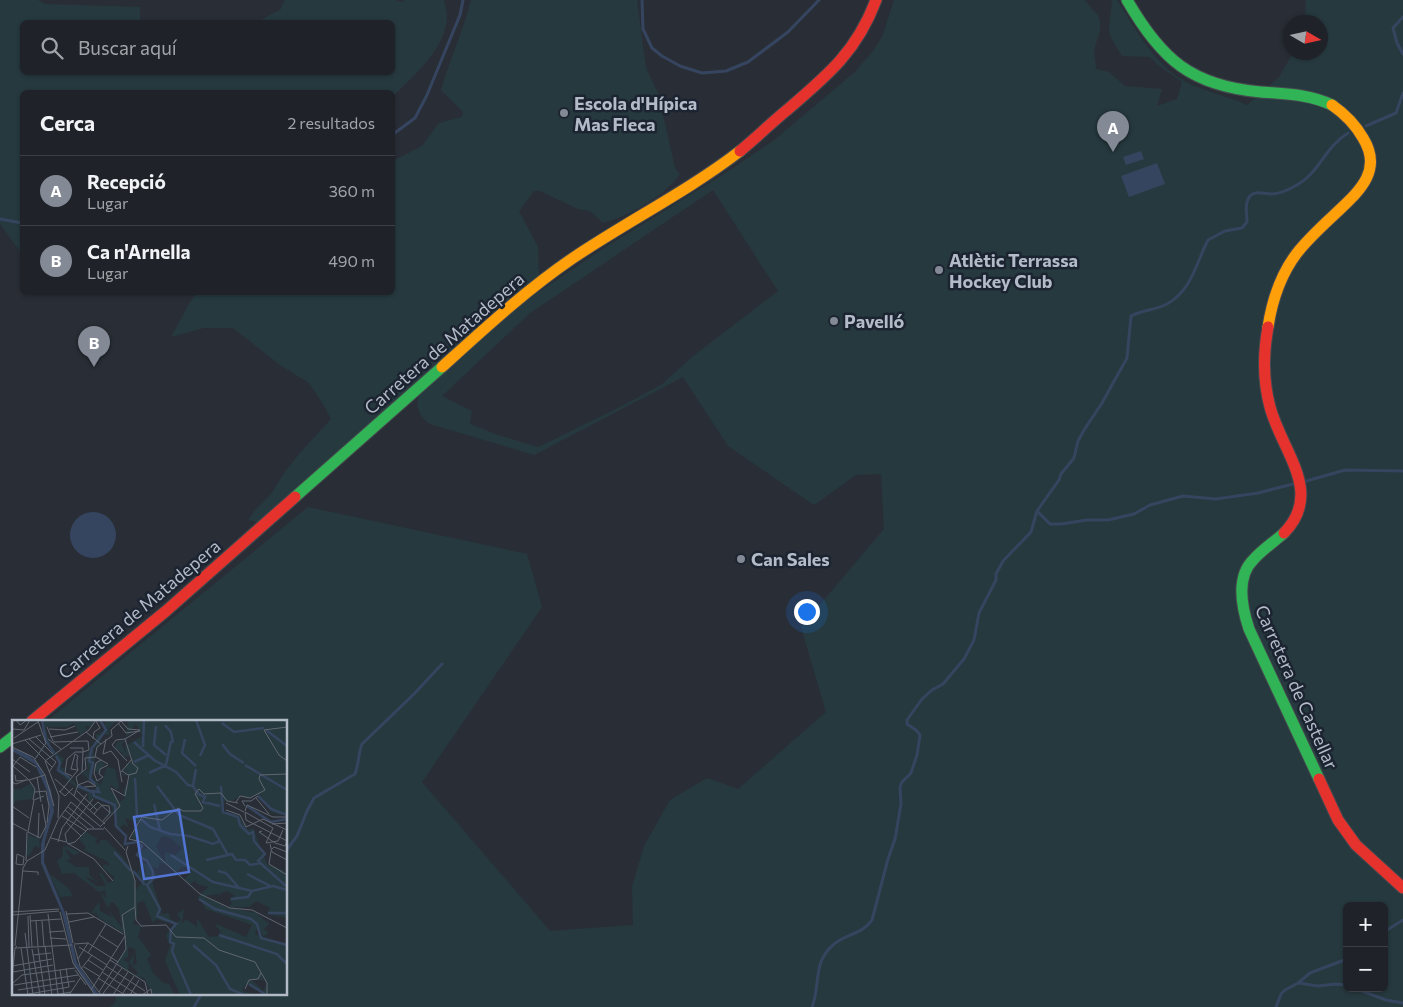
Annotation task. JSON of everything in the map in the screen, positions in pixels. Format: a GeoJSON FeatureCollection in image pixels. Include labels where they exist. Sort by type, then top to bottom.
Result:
{"type":"FeatureCollection","features":[{"type":"Feature","properties":{"kind":"street","name":"Carretera de Matadepera"},"geometry":{"type":"LineString","coordinates":[[33,720],[172,606],[521,297],[574,258],[694,184],[761,133],[812,89],[853,48],[863,31],[876,0]]}},
{"type":"Feature","properties":{"kind":"street","name":"Carretera de Castellar"},"geometry":{"type":"LineString","coordinates":[[1127,0],[1144,30],[1154,43],[1165,55],[1187,72],[1238,90],[1299,94],[1325,100],[1347,117],[1357,128],[1369,149],[1371,158],[1370,169],[1358,192],[1305,244],[1293,259],[1279,286],[1267,331],[1264,367],[1268,400],[1301,484],[1303,500],[1298,518],[1285,532],[1252,560],[1241,586],[1243,611],[1251,634],[1338,820],[1356,846],[1403,888]]}},
{"type":"Feature","properties":{"kind":"street"},"geometry":{"type":"LineString","coordinates":[[0,747],[12,738]]}},
{"type":"Feature","properties":{"kind":"green space"},"geometry":{"type":"Polygon","coordinates":[[[0,0],[38,0],[45,4],[140,7],[140,20],[20,20],[20,75],[395,75],[395,20],[261,20],[280,10],[285,0],[395,0],[401,2],[405,0],[444,0],[447,16],[446,28],[442,39],[428,60],[395,94],[395,90],[20,90],[20,251],[0,224],[0,0]]]}},
{"type":"Feature","properties":{"kind":"green space"},"geometry":{"type":"Polygon","coordinates":[[[471,0],[637,0],[646,68],[658,93],[675,168],[680,174],[665,190],[646,204],[603,223],[590,211],[578,209],[540,191],[534,191],[519,211],[538,247],[539,275],[261,523],[248,520],[271,494],[299,454],[331,419],[309,383],[280,365],[233,328],[204,328],[171,337],[196,295],[395,295],[395,160],[422,146],[439,123],[462,117],[463,112],[441,90],[471,0]]]}},
{"type":"Feature","properties":{"kind":"green space"},"geometry":{"type":"Polygon","coordinates":[[[894,0],[1084,0],[1098,15],[1100,22],[1100,31],[1094,50],[1096,69],[1109,72],[1125,86],[1162,89],[1157,106],[1177,99],[1182,82],[1150,57],[1122,56],[1111,38],[1109,31],[1112,0],[1117,0],[1147,46],[1164,66],[1175,75],[1186,82],[1247,105],[1279,77],[1289,60],[1328,60],[1328,15],[1305,15],[1306,0],[1403,0],[1403,1007],[110,1007],[115,1003],[117,994],[288,994],[288,720],[48,720],[308,507],[527,554],[542,607],[422,782],[550,931],[633,925],[632,887],[644,846],[670,800],[707,778],[738,789],[826,712],[801,627],[884,529],[881,474],[856,475],[814,505],[728,446],[683,377],[534,455],[430,424],[419,411],[418,399],[419,394],[527,300],[601,250],[727,172],[773,141],[855,72],[882,37],[894,0]],[[713,190],[530,313],[442,396],[472,411],[470,424],[538,447],[661,385],[692,357],[778,291],[713,190]]]}},
{"type":"Feature","properties":{"kind":"water"},"geometry":{"type":"Polygon","coordinates":[[[1141,151],[1144,159],[1126,165],[1123,157],[1141,151]]]}},
{"type":"Feature","properties":{"kind":"water"},"geometry":{"type":"Polygon","coordinates":[[[1157,163],[1165,184],[1129,197],[1121,176],[1157,163]]]}},
{"type":"Feature","properties":{"kind":"water"},"geometry":{"type":"Polygon","coordinates":[[[88,512],[98,512],[112,522],[116,535],[112,548],[106,554],[98,558],[88,558],[74,548],[70,540],[70,530],[80,516],[88,512]]]}},
{"type":"Feature","properties":{"kind":"waterway"},"geometry":{"type":"LineString","coordinates":[[395,133],[415,118],[427,95],[460,15],[463,0]]}},
{"type":"Feature","properties":{"kind":"waterway"},"geometry":{"type":"LineString","coordinates":[[642,0],[643,29],[652,48],[680,66],[702,73],[726,71],[748,62],[788,32],[819,0]]}},
{"type":"Feature","properties":{"kind":"waterway"},"geometry":{"type":"LineString","coordinates":[[1403,17],[1393,28],[1397,43],[1403,54]]}},
{"type":"Feature","properties":{"kind":"waterway"},"geometry":{"type":"LineString","coordinates":[[1366,126],[1396,113],[1403,93]]}},
{"type":"Feature","properties":{"kind":"waterway"},"geometry":{"type":"LineString","coordinates":[[812,1007],[822,959],[826,952],[838,941],[864,928],[872,920],[895,839],[901,804],[900,787],[902,782],[911,773],[917,755],[920,735],[907,724],[907,720],[922,699],[932,690],[943,684],[964,659],[974,640],[979,613],[996,580],[996,574],[1003,561],[1031,532],[1037,511],[1059,480],[1061,474],[1074,458],[1078,441],[1127,358],[1131,316],[1163,306],[1182,291],[1188,284],[1208,240],[1225,231],[1242,228],[1247,222],[1246,205],[1252,194],[1278,193],[1288,190],[1305,180],[1333,145],[1348,133]]}},
{"type":"Feature","properties":{"kind":"waterway"},"geometry":{"type":"LineString","coordinates":[[0,219],[20,223]]}},
{"type":"Feature","properties":{"kind":"waterway"},"geometry":{"type":"LineString","coordinates":[[1303,482],[1345,470],[1403,471]]}},
{"type":"Feature","properties":{"kind":"waterway"},"geometry":{"type":"LineString","coordinates":[[1037,511],[1050,524],[1108,520],[1134,514],[1150,505],[1183,496],[1216,499],[1258,493],[1297,483]]}},
{"type":"Feature","properties":{"kind":"waterway"},"geometry":{"type":"LineString","coordinates":[[288,848],[297,836],[314,798],[355,774],[362,744],[442,664]]}},
{"type":"Feature","properties":{"kind":"waterway"},"geometry":{"type":"LineString","coordinates":[[1388,929],[1403,920]]}},
{"type":"Feature","properties":{"kind":"waterway"},"geometry":{"type":"LineString","coordinates":[[1276,1007],[1281,994],[1285,990],[1298,983],[1310,973],[1343,961]]}},
{"type":"Feature","properties":{"kind":"waterway"},"geometry":{"type":"LineString","coordinates":[[1299,983],[1318,986],[1343,985]]}},
{"type":"Feature","properties":{"kind":"waterway"},"geometry":{"type":"LineString","coordinates":[[1365,992],[1386,1000],[1403,1003]]}},
{"type":"Feature","properties":{"kind":"waterway"},"geometry":{"type":"LineString","coordinates":[[194,1007],[201,994]]}},
{"type":"Feature","properties":{"kind":"traffic: fast"},"geometry":{"type":"LineString","coordinates":[[1127,0],[1152,38],[1180,66],[1197,76],[1237,89],[1306,97],[1332,105]]}},
{"type":"Feature","properties":{"kind":"traffic: fast"},"geometry":{"type":"LineString","coordinates":[[295,497],[442,367]]}},
{"type":"Feature","properties":{"kind":"traffic: fast"},"geometry":{"type":"LineString","coordinates":[[1284,533],[1261,552],[1248,566],[1242,584],[1242,602],[1249,629],[1319,779]]}},
{"type":"Feature","properties":{"kind":"traffic: fast"},"geometry":{"type":"LineString","coordinates":[[0,747],[12,738]]}},
{"type":"Feature","properties":{"kind":"traffic: slow"},"geometry":{"type":"LineString","coordinates":[[1268,327],[1278,288],[1291,261],[1310,238],[1359,190],[1369,172],[1371,161],[1369,150],[1363,138],[1357,128],[1332,105]]}},
{"type":"Feature","properties":{"kind":"traffic: slow"},"geometry":{"type":"LineString","coordinates":[[442,367],[506,310],[556,270],[594,244],[679,193],[740,151]]}},
{"type":"Feature","properties":{"kind":"traffic: jam"},"geometry":{"type":"LineString","coordinates":[[740,151],[816,85],[840,61],[860,34],[876,0]]}},
{"type":"Feature","properties":{"kind":"traffic: jam"},"geometry":{"type":"LineString","coordinates":[[1268,327],[1264,367],[1266,387],[1270,407],[1290,456],[1300,487],[1300,502],[1295,518],[1284,533]]}},
{"type":"Feature","properties":{"kind":"traffic: jam"},"geometry":{"type":"LineString","coordinates":[[33,720],[166,611],[295,497]]}},
{"type":"Feature","properties":{"kind":"traffic: jam"},"geometry":{"type":"LineString","coordinates":[[1319,779],[1338,820],[1356,845],[1403,888]]}},
{"type":"Feature","properties":{"kind":"place","name":"Escola d'Hípica Mas Fleca"},"geometry":{"type":"Point","coordinates":[564,113]}},
{"type":"Feature","properties":{"kind":"place","name":"Recepció"},"geometry":{"type":"Point","coordinates":[1113,152]}},
{"type":"Feature","properties":{"kind":"place","name":"Atlètic Terrassa Hockey Club"},"geometry":{"type":"Point","coordinates":[939,270]}},
{"type":"Feature","properties":{"kind":"place","name":"Pavelló"},"geometry":{"type":"Point","coordinates":[834,321]}},
{"type":"Feature","properties":{"kind":"place","name":"Ca n'Arnella"},"geometry":{"type":"Point","coordinates":[94,367]}},
{"type":"Feature","properties":{"kind":"place","name":"Can Sales"},"geometry":{"type":"Point","coordinates":[741,559]}}]}
